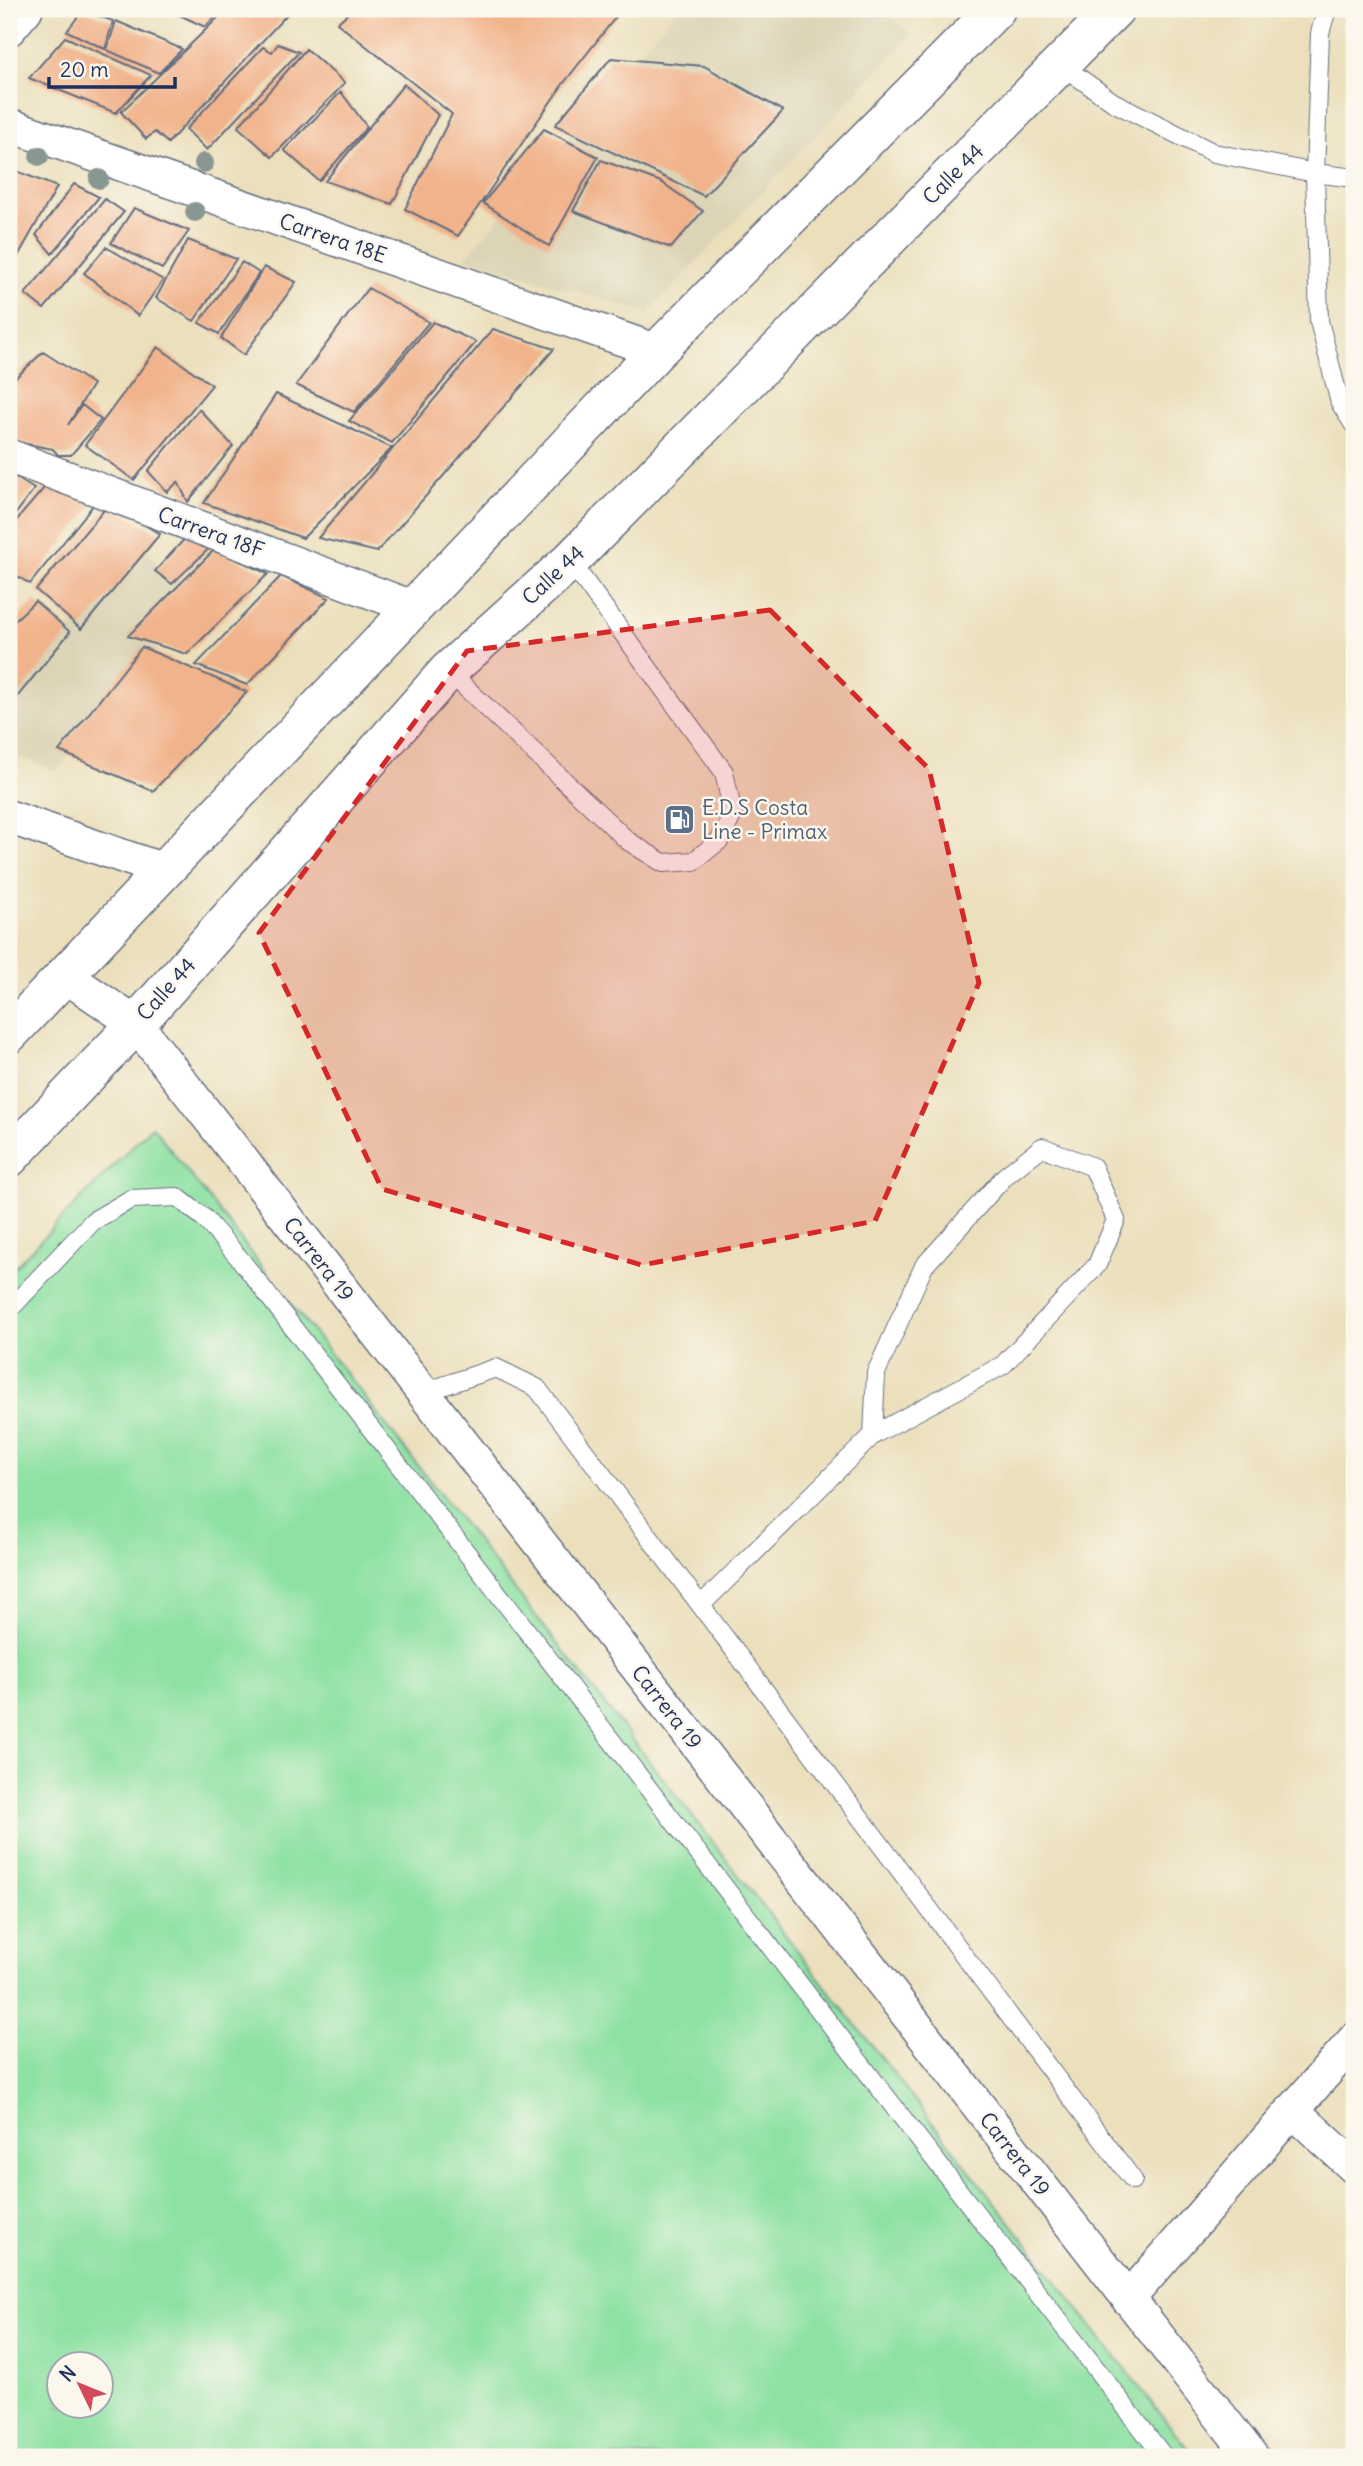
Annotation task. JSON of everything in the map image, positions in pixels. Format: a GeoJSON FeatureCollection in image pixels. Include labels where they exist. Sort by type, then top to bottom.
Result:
{"type":"FeatureCollection","features":[{"type":"Feature","properties":{"kind":"main road"},"geometry":{"type":"LineString","coordinates":[[9,1034],[657,351],[996,9]]}},
{"type":"Feature","properties":{"kind":"main road","name":"Calle 44"},"geometry":{"type":"LineString","coordinates":[[9,1158],[136,1024],[448,671],[570,561],[1115,9]]}},
{"type":"Feature","properties":{"kind":"street"},"geometry":{"type":"LineString","coordinates":[[9,29],[26,9]]}},
{"type":"Feature","properties":{"kind":"street","name":"Carrera 18E"},"geometry":{"type":"LineString","coordinates":[[9,124],[657,351]]}},
{"type":"Feature","properties":{"kind":"street","name":"Carrera 18F"},"geometry":{"type":"LineString","coordinates":[[9,456],[414,608]]}},
{"type":"Feature","properties":{"kind":"street"},"geometry":{"type":"LineString","coordinates":[[9,817],[163,870]]}},
{"type":"Feature","properties":{"kind":"street","name":"Carrera 19"},"geometry":{"type":"LineString","coordinates":[[64,975],[136,1024],[1252,2457]]}},
{"type":"Feature","properties":{"kind":"street"},"geometry":{"type":"LineString","coordinates":[[1128,2299],[1353,2043]]}},
{"type":"Feature","properties":{"kind":"street"},"geometry":{"type":"LineString","coordinates":[[1292,2110],[1354,2167]]}},
{"type":"Feature","properties":{"kind":"lane"},"geometry":{"type":"LineString","coordinates":[[1327,9],[1320,33],[1315,173],[1319,321],[1340,403],[1354,425]]}},
{"type":"Feature","properties":{"kind":"lane"},"geometry":{"type":"LineString","coordinates":[[1061,65],[1113,102],[1214,153],[1354,178]]}},
{"type":"Feature","properties":{"kind":"lane"},"geometry":{"type":"LineString","coordinates":[[448,671],[628,841],[663,863],[694,861],[720,840],[733,814],[724,772],[570,561]]}},
{"type":"Feature","properties":{"kind":"lane"},"geometry":{"type":"LineString","coordinates":[[701,1605],[873,1435],[1003,1365],[1097,1265],[1116,1220],[1093,1167],[1042,1147],[1005,1176],[924,1266],[876,1373],[873,1435]]}},
{"type":"Feature","properties":{"kind":"lane"},"geometry":{"type":"LineString","coordinates":[[9,1310],[93,1221],[131,1199],[177,1197],[204,1218],[257,1281],[1164,2457]]}},
{"type":"Feature","properties":{"kind":"lane"},"geometry":{"type":"LineString","coordinates":[[422,1393],[496,1368],[537,1388],[1133,2180]]}},
{"type":"Feature","properties":{"kind":"highlighted area"},"geometry":{"type":"Polygon","coordinates":[[[770,610],[929,769],[979,983],[875,1221],[642,1265],[382,1189],[259,933],[467,651],[770,610]]]}},
{"type":"Feature","properties":{"kind":"shaded area"},"geometry":{"type":"Polygon","coordinates":[[[677,9],[880,9],[912,34],[648,313],[465,258],[677,9]]]}},
{"type":"Feature","properties":{"kind":"shaded area"},"geometry":{"type":"Polygon","coordinates":[[[140,547],[200,598],[56,771],[9,754],[9,698],[140,547]]]}},
{"type":"Feature","properties":{"kind":"green space"},"geometry":{"type":"Polygon","coordinates":[[[152,1126],[1194,2457],[9,2457],[9,1273],[152,1126]]]}},
{"type":"Feature","properties":{"kind":"building"},"geometry":{"type":"Polygon","coordinates":[[[167,9],[223,9],[205,27],[167,9]]]}},
{"type":"Feature","properties":{"kind":"building"},"geometry":{"type":"Polygon","coordinates":[[[227,9],[292,9],[168,143],[155,132],[146,139],[121,112],[227,9]]]}},
{"type":"Feature","properties":{"kind":"building"},"geometry":{"type":"Polygon","coordinates":[[[353,9],[622,9],[563,84],[458,236],[405,209],[452,114],[337,23],[353,9]]]}},
{"type":"Feature","properties":{"kind":"building"},"geometry":{"type":"Polygon","coordinates":[[[83,10],[113,21],[105,49],[67,31],[83,10]]]}},
{"type":"Feature","properties":{"kind":"building"},"geometry":{"type":"Polygon","coordinates":[[[116,21],[182,49],[159,73],[107,50],[116,21]]]}},
{"type":"Feature","properties":{"kind":"building"},"geometry":{"type":"Polygon","coordinates":[[[65,37],[151,75],[116,113],[29,78],[65,37]]]}},
{"type":"Feature","properties":{"kind":"building"},"geometry":{"type":"Polygon","coordinates":[[[278,44],[299,52],[207,150],[186,129],[263,47],[272,52],[278,44]]]}},
{"type":"Feature","properties":{"kind":"building"},"geometry":{"type":"Polygon","coordinates":[[[306,49],[345,83],[272,157],[238,127],[306,49]]]}},
{"type":"Feature","properties":{"kind":"building"},"geometry":{"type":"Polygon","coordinates":[[[611,58],[704,66],[783,111],[704,196],[555,125],[611,58]]]}},
{"type":"Feature","properties":{"kind":"building"},"geometry":{"type":"Polygon","coordinates":[[[404,84],[438,115],[392,204],[325,181],[404,84]]]}},
{"type":"Feature","properties":{"kind":"building"},"geometry":{"type":"Polygon","coordinates":[[[341,92],[367,127],[319,181],[284,150],[341,92]]]}},
{"type":"Feature","properties":{"kind":"building"},"geometry":{"type":"Polygon","coordinates":[[[544,129],[598,157],[549,246],[483,203],[544,129]]]}},
{"type":"Feature","properties":{"kind":"building"},"geometry":{"type":"Polygon","coordinates":[[[601,160],[661,182],[703,211],[671,248],[573,211],[601,160]]]}},
{"type":"Feature","properties":{"kind":"building"},"geometry":{"type":"Polygon","coordinates":[[[9,168],[57,187],[9,272],[9,168]]]}},
{"type":"Feature","properties":{"kind":"building"},"geometry":{"type":"Polygon","coordinates":[[[74,184],[99,197],[52,254],[36,235],[74,184]]]}},
{"type":"Feature","properties":{"kind":"building"},"geometry":{"type":"Polygon","coordinates":[[[105,199],[124,212],[44,309],[25,294],[105,199]]]}},
{"type":"Feature","properties":{"kind":"building"},"geometry":{"type":"Polygon","coordinates":[[[134,208],[189,231],[162,269],[111,243],[134,208]]]}},
{"type":"Feature","properties":{"kind":"building"},"geometry":{"type":"Polygon","coordinates":[[[188,240],[236,259],[194,321],[156,298],[188,240]]]}},
{"type":"Feature","properties":{"kind":"building"},"geometry":{"type":"Polygon","coordinates":[[[106,247],[163,280],[138,316],[84,273],[106,247]]]}},
{"type":"Feature","properties":{"kind":"building"},"geometry":{"type":"Polygon","coordinates":[[[242,262],[259,273],[219,334],[199,323],[242,262]]]}},
{"type":"Feature","properties":{"kind":"building"},"geometry":{"type":"Polygon","coordinates":[[[264,267],[296,282],[244,355],[221,338],[264,267]]]}},
{"type":"Feature","properties":{"kind":"building"},"geometry":{"type":"Polygon","coordinates":[[[368,288],[429,322],[354,412],[296,385],[368,288]]]}},
{"type":"Feature","properties":{"kind":"building"},"geometry":{"type":"Polygon","coordinates":[[[433,322],[476,342],[392,443],[349,421],[433,322]]]}},
{"type":"Feature","properties":{"kind":"building"},"geometry":{"type":"Polygon","coordinates":[[[493,329],[554,349],[377,552],[318,538],[493,329]]]}},
{"type":"Feature","properties":{"kind":"building"},"geometry":{"type":"Polygon","coordinates":[[[158,347],[212,385],[134,480],[85,445],[158,347]]]}},
{"type":"Feature","properties":{"kind":"building"},"geometry":{"type":"Polygon","coordinates":[[[43,352],[93,384],[68,425],[82,405],[101,420],[71,455],[58,455],[53,449],[11,441],[9,436],[9,384],[43,352]]]}},
{"type":"Feature","properties":{"kind":"building"},"geometry":{"type":"Polygon","coordinates":[[[276,394],[392,448],[303,538],[204,503],[276,394]]]}},
{"type":"Feature","properties":{"kind":"building"},"geometry":{"type":"Polygon","coordinates":[[[199,409],[233,446],[188,502],[178,482],[167,492],[148,471],[199,409]]]}},
{"type":"Feature","properties":{"kind":"building"},"geometry":{"type":"Polygon","coordinates":[[[9,473],[34,489],[9,523],[9,473]]]}},
{"type":"Feature","properties":{"kind":"building"},"geometry":{"type":"Polygon","coordinates":[[[50,481],[94,504],[30,584],[9,571],[9,529],[50,481]]]}},
{"type":"Feature","properties":{"kind":"building"},"geometry":{"type":"Polygon","coordinates":[[[109,504],[160,534],[81,629],[36,590],[109,504]]]}},
{"type":"Feature","properties":{"kind":"building"},"geometry":{"type":"Polygon","coordinates":[[[190,533],[216,542],[172,584],[155,571],[190,533]]]}},
{"type":"Feature","properties":{"kind":"building"},"geometry":{"type":"Polygon","coordinates":[[[215,549],[268,574],[187,654],[128,636],[215,549]]]}},
{"type":"Feature","properties":{"kind":"building"},"geometry":{"type":"Polygon","coordinates":[[[281,576],[329,598],[247,685],[196,665],[281,576]]]}},
{"type":"Feature","properties":{"kind":"building"},"geometry":{"type":"Polygon","coordinates":[[[35,601],[70,632],[9,707],[9,626],[35,601]]]}},
{"type":"Feature","properties":{"kind":"building"},"geometry":{"type":"Polygon","coordinates":[[[142,647],[247,692],[153,791],[59,751],[142,647]]]}},
{"type":"Feature","properties":{"kind":"place","name":"E.D.S Costa Line - Primax"},"geometry":{"type":"Point","coordinates":[679,819]}}]}
